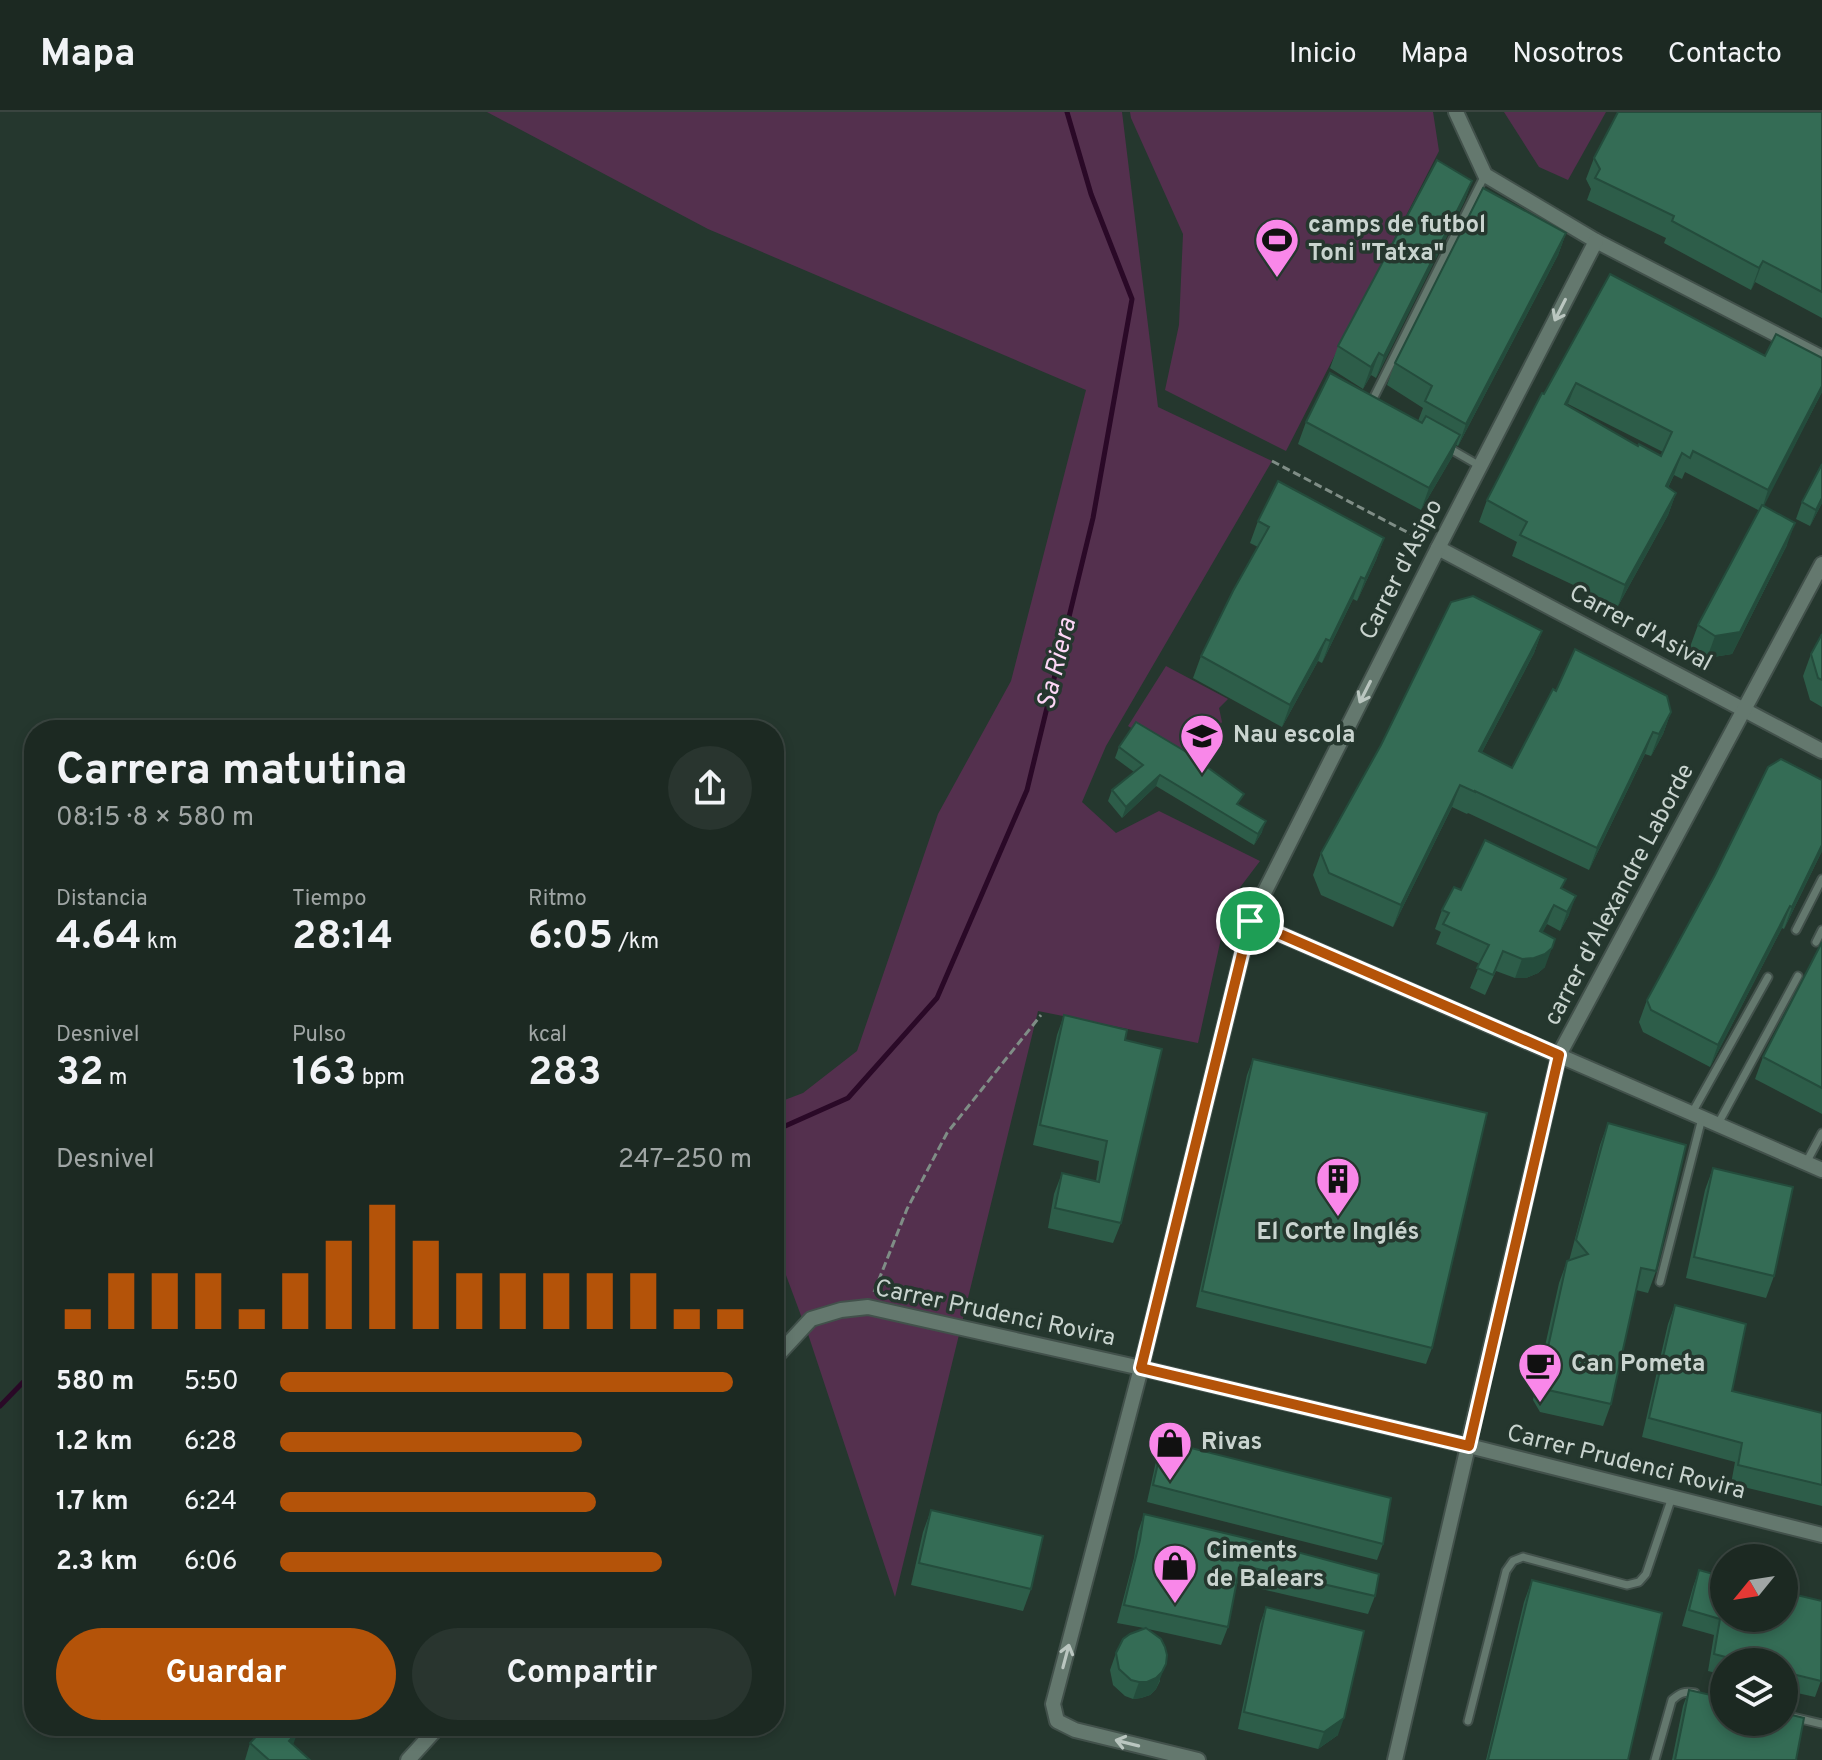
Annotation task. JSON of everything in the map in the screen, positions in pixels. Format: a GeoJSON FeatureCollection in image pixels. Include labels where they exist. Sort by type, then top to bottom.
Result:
{"type":"FeatureCollection","features":[{"type":"Feature","properties":{"kind":"street"},"geometry":{"type":"LineString","coordinates":[[1456,112],[1485,175],[1596,241],[1822,358]]}},
{"type":"Feature","properties":{"kind":"street","name":"Carrer d'Asipo"},"geometry":{"type":"LineString","coordinates":[[1198,1760],[1075,1730],[1057,1721],[1053,1704],[1141,1368],[1250,921],[1596,241]]}},
{"type":"Feature","properties":{"kind":"street","name":"Carrer d'Asival"},"geometry":{"type":"LineString","coordinates":[[1438,548],[1822,751]]}},
{"type":"Feature","properties":{"kind":"street","name":"carrer d'Alexandre Laborde"},"geometry":{"type":"LineString","coordinates":[[1395,1760],[1559,1055],[1822,564]]}},
{"type":"Feature","properties":{"kind":"street"},"geometry":{"type":"LineString","coordinates":[[1250,921],[1822,1170]]}},
{"type":"Feature","properties":{"kind":"street","name":"Carrer Prudenci Rovira"},"geometry":{"type":"LineString","coordinates":[[784,1348],[811,1319],[841,1310],[868,1307],[1469,1446],[1822,1535]]}},
{"type":"Feature","properties":{"kind":"street"},"geometry":{"type":"LineString","coordinates":[[408,1760],[430,1736]]}},
{"type":"Feature","properties":{"kind":"lane"},"geometry":{"type":"LineString","coordinates":[[1384,410],[1370,403],[1485,175]]}},
{"type":"Feature","properties":{"kind":"lane"},"geometry":{"type":"LineString","coordinates":[[1439,442],[1480,466]]}},
{"type":"Feature","properties":{"kind":"lane"},"geometry":{"type":"LineString","coordinates":[[1796,930],[1822,879]]}},
{"type":"Feature","properties":{"kind":"lane"},"geometry":{"type":"LineString","coordinates":[[1816,942],[1822,930]]}},
{"type":"Feature","properties":{"kind":"lane"},"geometry":{"type":"LineString","coordinates":[[1718,1124],[1798,976]]}},
{"type":"Feature","properties":{"kind":"lane"},"geometry":{"type":"LineString","coordinates":[[1660,1282],[1697,1116],[1768,977]]}},
{"type":"Feature","properties":{"kind":"lane"},"geometry":{"type":"LineString","coordinates":[[1806,1163],[1822,1133]]}},
{"type":"Feature","properties":{"kind":"lane"},"geometry":{"type":"LineString","coordinates":[[1468,1721],[1506,1571],[1513,1561],[1523,1557],[1627,1585],[1639,1582],[1646,1574],[1672,1497]]}},
{"type":"Feature","properties":{"kind":"lane"},"geometry":{"type":"LineString","coordinates":[[1655,1760],[1672,1700],[1686,1691],[1699,1695]]}},
{"type":"Feature","properties":{"kind":"lane"},"geometry":{"type":"LineString","coordinates":[[1798,1718],[1822,1724]]}},
{"type":"Feature","properties":{"kind":"path"},"geometry":{"type":"LineString","coordinates":[[1272,461],[1438,548]]}},
{"type":"Feature","properties":{"kind":"path"},"geometry":{"type":"LineString","coordinates":[[868,1307],[907,1209],[947,1133],[1041,1015]]}},
{"type":"Feature","properties":{"kind":"shaded area"},"geometry":{"type":"Polygon","coordinates":[[[487,112],[1122,112],[1158,407],[1272,461],[1106,746],[1082,802],[1116,833],[1159,811],[1260,861],[1229,902],[1198,1043],[1038,1011],[895,1597],[784,1270],[784,1100],[803,1093],[857,1051],[938,814],[1011,681],[1086,390],[708,229],[487,112]]]}},
{"type":"Feature","properties":{"kind":"shaded area","name":"camps de futbol Toni \"Tatxa\""},"geometry":{"type":"Polygon","coordinates":[[[1130,112],[1433,112],[1439,151],[1286,451],[1165,390],[1179,325],[1183,234],[1130,112]]]}},
{"type":"Feature","properties":{"kind":"shaded area"},"geometry":{"type":"Polygon","coordinates":[[[1504,112],[1606,112],[1568,180],[1539,167],[1504,112]]]}},
{"type":"Feature","properties":{"kind":"shaded area"},"geometry":{"type":"Polygon","coordinates":[[[1166,666],[1228,699],[1219,708],[1222,722],[1194,763],[1187,763],[1128,726],[1166,666]]]}},
{"type":"Feature","properties":{"kind":"building"},"geometry":{"type":"Polygon","coordinates":[[[1618,112],[1822,112],[1822,292],[1763,261],[1759,268],[1672,221],[1674,216],[1595,178],[1600,169],[1594,158],[1618,112]]]}},
{"type":"Feature","properties":{"kind":"building"},"geometry":{"type":"Polygon","coordinates":[[[1437,160],[1472,181],[1384,356],[1379,353],[1371,367],[1338,346],[1437,160]]]}},
{"type":"Feature","properties":{"kind":"building"},"geometry":{"type":"Polygon","coordinates":[[[1483,188],[1566,233],[1466,424],[1425,401],[1432,386],[1395,363],[1483,188]]]}},
{"type":"Feature","properties":{"kind":"building"},"geometry":{"type":"Polygon","coordinates":[[[1610,274],[1765,356],[1776,334],[1822,358],[1822,386],[1768,490],[1693,451],[1690,458],[1682,453],[1666,486],[1676,493],[1625,585],[1520,535],[1527,522],[1487,500],[1610,274]],[[1576,383],[1565,404],[1661,456],[1672,432],[1576,383]]]}},
{"type":"Feature","properties":{"kind":"building"},"geometry":{"type":"Polygon","coordinates":[[[1330,373],[1422,423],[1426,416],[1460,435],[1429,488],[1306,422],[1330,373]]]}},
{"type":"Feature","properties":{"kind":"building"},"geometry":{"type":"Polygon","coordinates":[[[1822,464],[1822,498],[1816,510],[1802,502],[1822,464]]]}},
{"type":"Feature","properties":{"kind":"building"},"geometry":{"type":"Polygon","coordinates":[[[1278,481],[1384,538],[1365,579],[1361,577],[1330,641],[1326,639],[1290,705],[1201,656],[1269,527],[1258,521],[1278,481]]]}},
{"type":"Feature","properties":{"kind":"building"},"geometry":{"type":"Polygon","coordinates":[[[1762,505],[1795,523],[1740,632],[1715,636],[1698,625],[1762,505]]]}},
{"type":"Feature","properties":{"kind":"building"},"geometry":{"type":"Polygon","coordinates":[[[1473,596],[1542,631],[1479,751],[1512,768],[1553,689],[1556,691],[1575,649],[1667,696],[1671,712],[1659,734],[1653,732],[1597,848],[1460,785],[1401,905],[1329,873],[1321,853],[1381,745],[1451,602],[1473,596]]]}},
{"type":"Feature","properties":{"kind":"building"},"geometry":{"type":"Polygon","coordinates":[[[1822,634],[1822,680],[1818,678],[1811,654],[1822,634]]]}},
{"type":"Feature","properties":{"kind":"building"},"geometry":{"type":"Polygon","coordinates":[[[1136,722],[1188,753],[1244,794],[1237,804],[1266,821],[1258,834],[1160,775],[1126,807],[1112,790],[1143,765],[1119,747],[1136,722]]]}},
{"type":"Feature","properties":{"kind":"building"},"geometry":{"type":"Polygon","coordinates":[[[1781,759],[1822,780],[1822,845],[1718,1045],[1651,1010],[1647,1000],[1715,875],[1768,767],[1781,759]]]}},
{"type":"Feature","properties":{"kind":"building"},"geometry":{"type":"Polygon","coordinates":[[[1485,840],[1566,879],[1561,888],[1576,896],[1567,912],[1554,905],[1540,931],[1555,939],[1552,948],[1545,954],[1522,959],[1503,951],[1493,975],[1477,968],[1489,945],[1443,924],[1449,913],[1442,910],[1454,887],[1461,890],[1485,840]]]}},
{"type":"Feature","properties":{"kind":"building"},"geometry":{"type":"Polygon","coordinates":[[[1822,942],[1822,1088],[1763,1057],[1822,942]]]}},
{"type":"Feature","properties":{"kind":"building"},"geometry":{"type":"Polygon","coordinates":[[[1064,1015],[1127,1030],[1125,1040],[1162,1049],[1121,1223],[1055,1208],[1062,1173],[1099,1182],[1107,1141],[1040,1125],[1064,1015]]]}},
{"type":"Feature","properties":{"kind":"building","name":"El Corte Inglés"},"geometry":{"type":"Polygon","coordinates":[[[1253,1059],[1487,1113],[1432,1348],[1202,1291],[1253,1059]]]}},
{"type":"Feature","properties":{"kind":"building"},"geometry":{"type":"Polygon","coordinates":[[[1608,1123],[1686,1145],[1656,1271],[1641,1268],[1611,1404],[1548,1390],[1541,1379],[1567,1261],[1588,1254],[1576,1240],[1608,1123]]]}},
{"type":"Feature","properties":{"kind":"building"},"geometry":{"type":"Polygon","coordinates":[[[1713,1168],[1793,1187],[1774,1276],[1694,1257],[1713,1168]]]}},
{"type":"Feature","properties":{"kind":"building"},"geometry":{"type":"Polygon","coordinates":[[[1675,1305],[1746,1324],[1732,1391],[1822,1413],[1822,1485],[1738,1465],[1742,1443],[1649,1418],[1675,1305]]]}},
{"type":"Feature","properties":{"kind":"building"},"geometry":{"type":"Polygon","coordinates":[[[1163,1441],[1391,1498],[1383,1544],[1153,1485],[1163,1441]]]}},
{"type":"Feature","properties":{"kind":"building"},"geometry":{"type":"Polygon","coordinates":[[[931,1510],[1043,1536],[1031,1589],[919,1563],[931,1510]]]}},
{"type":"Feature","properties":{"kind":"building"},"geometry":{"type":"Polygon","coordinates":[[[1144,1514],[1379,1574],[1375,1596],[1240,1565],[1228,1627],[1124,1605],[1144,1514]]]}},
{"type":"Feature","properties":{"kind":"building"},"geometry":{"type":"Polygon","coordinates":[[[1699,1570],[1710,1573],[1710,1616],[1689,1610],[1699,1570]]]}},
{"type":"Feature","properties":{"kind":"building"},"geometry":{"type":"Polygon","coordinates":[[[1532,1580],[1662,1613],[1628,1760],[1488,1760],[1532,1580]]]}},
{"type":"Feature","properties":{"kind":"building"},"geometry":{"type":"Polygon","coordinates":[[[1798,1595],[1822,1601],[1821,1681],[1798,1675],[1798,1648],[1715,1648],[1718,1632],[1798,1632],[1798,1595]]]}},
{"type":"Feature","properties":{"kind":"building"},"geometry":{"type":"Polygon","coordinates":[[[1266,1607],[1364,1631],[1344,1718],[1324,1732],[1244,1712],[1266,1607]]]}},
{"type":"Feature","properties":{"kind":"building"},"geometry":{"type":"Polygon","coordinates":[[[1146,1628],[1161,1639],[1167,1655],[1166,1664],[1156,1678],[1139,1682],[1131,1680],[1119,1669],[1116,1653],[1123,1639],[1146,1628]]]}},
{"type":"Feature","properties":{"kind":"building"},"geometry":{"type":"Polygon","coordinates":[[[1689,1690],[1710,1695],[1710,1736],[1798,1736],[1798,1716],[1804,1718],[1796,1760],[1675,1760],[1689,1690]]]}},
{"type":"Feature","properties":{"kind":"building"},"geometry":{"type":"Polygon","coordinates":[[[257,1736],[294,1736],[289,1741],[310,1760],[269,1760],[250,1743],[257,1736]]]}},
{"type":"Feature","properties":{"kind":"waterway","name":"Sa Riera"},"geometry":{"type":"LineString","coordinates":[[784,1127],[848,1098],[937,998],[1027,790],[1093,518],[1132,299],[1091,194],[1067,112]]}},
{"type":"Feature","properties":{"kind":"waterway","name":"Sa Riera"},"geometry":{"type":"LineString","coordinates":[[0,1406],[24,1381]]}},
{"type":"Feature","properties":{"kind":"place","name":"camps de futbol Toni \"Tatxa\""},"geometry":{"type":"Point","coordinates":[1277,279]}},
{"type":"Feature","properties":{"kind":"place","name":"Nau escola"},"geometry":{"type":"Point","coordinates":[1202,775]}},
{"type":"Feature","properties":{"kind":"place","name":"El Corte Inglés"},"geometry":{"type":"Point","coordinates":[1338,1218]}},
{"type":"Feature","properties":{"kind":"place","name":"Can Pometa"},"geometry":{"type":"Point","coordinates":[1540,1404]}},
{"type":"Feature","properties":{"kind":"place","name":"Rivas"},"geometry":{"type":"Point","coordinates":[1170,1482]}},
{"type":"Feature","properties":{"kind":"place","name":"Ciments de Balears"},"geometry":{"type":"Point","coordinates":[1175,1605]}},
{"type":"Feature","properties":{"kind":"route"},"geometry":{"type":"LineString","coordinates":[[1250,921],[1559,1055],[1469,1446],[1141,1368],[1250,921]]}}]}
